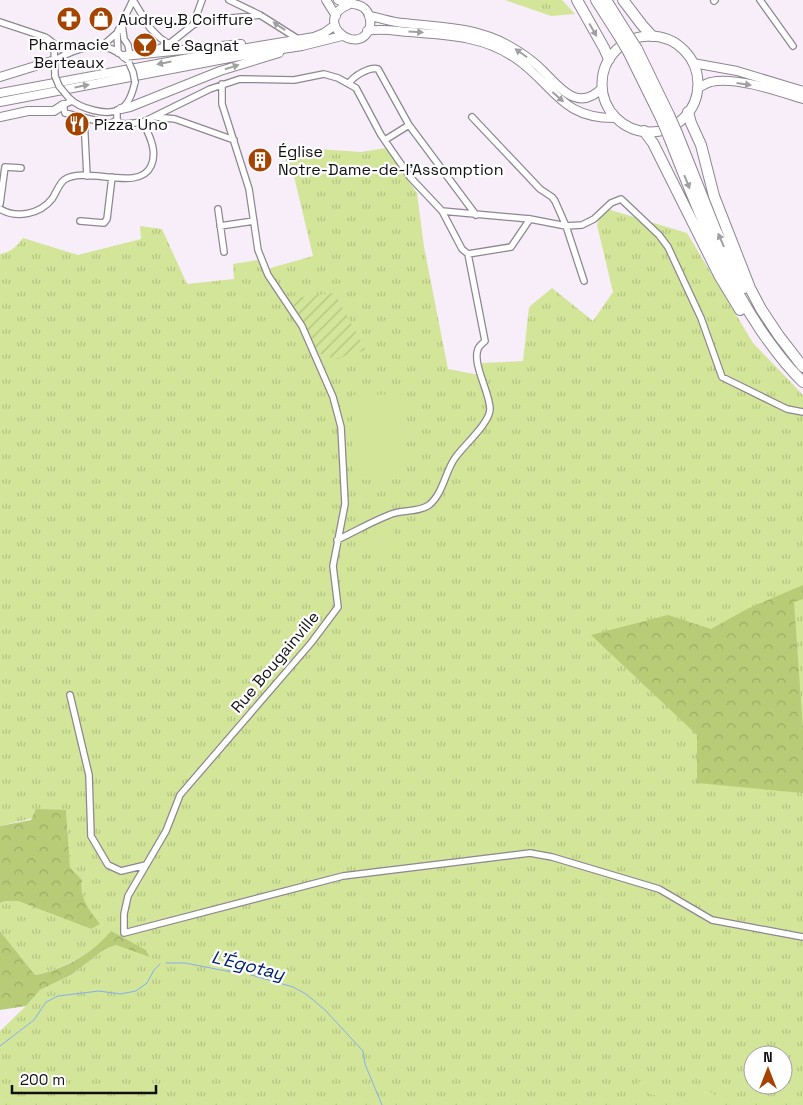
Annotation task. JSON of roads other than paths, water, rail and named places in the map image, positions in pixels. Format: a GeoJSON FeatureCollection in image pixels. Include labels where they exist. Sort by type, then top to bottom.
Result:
{"type":"FeatureCollection","features":[{"type":"Feature","properties":{"kind":"highway"},"geometry":{"type":"LineString","coordinates":[[577,0],[604,48],[608,59]]}},
{"type":"Feature","properties":{"kind":"highway"},"geometry":{"type":"LineString","coordinates":[[596,0],[623,34]]}},
{"type":"Feature","properties":{"kind":"highway"},"geometry":{"type":"LineString","coordinates":[[606,0],[665,116],[734,270],[755,308],[779,342],[803,368]]}},
{"type":"Feature","properties":{"kind":"highway"},"geometry":{"type":"LineString","coordinates":[[623,0],[652,36]]}},
{"type":"Feature","properties":{"kind":"highway"},"geometry":{"type":"LineString","coordinates":[[688,112],[701,145],[714,196],[750,288],[779,336],[803,368]]}},
{"type":"Feature","properties":{"kind":"highway"},"geometry":{"type":"LineString","coordinates":[[644,131],[653,143],[700,237],[743,315],[803,382]]}},
{"type":"Feature","properties":{"kind":"highway"},"geometry":{"type":"LineString","coordinates":[[673,135],[708,234],[727,274],[749,313],[778,356]]}},
{"type":"Feature","properties":{"kind":"main road"},"geometry":{"type":"LineString","coordinates":[[326,0],[336,16]]}},
{"type":"Feature","properties":{"kind":"main road"},"geometry":{"type":"LineString","coordinates":[[338,0],[348,4],[359,5],[363,8],[369,16],[368,32]]}},
{"type":"Feature","properties":{"kind":"main road"},"geometry":{"type":"LineString","coordinates":[[348,4],[336,16],[335,25],[342,36],[351,40],[357,39],[368,32],[385,30],[452,35],[488,44],[506,52],[525,65],[555,96],[573,109],[596,118],[616,118]]}},
{"type":"Feature","properties":{"kind":"main road"},"geometry":{"type":"LineString","coordinates":[[369,16],[402,23],[459,28],[495,38],[512,46],[528,57],[562,91],[575,98],[583,99],[590,97],[602,88]]}},
{"type":"Feature","properties":{"kind":"main road"},"geometry":{"type":"LineString","coordinates":[[0,93],[319,35],[335,25]]}},
{"type":"Feature","properties":{"kind":"main road"},"geometry":{"type":"LineString","coordinates":[[119,110],[220,71],[342,36]]}},
{"type":"Feature","properties":{"kind":"main road"},"geometry":{"type":"LineString","coordinates":[[652,36],[662,38],[681,47],[693,63],[696,71],[697,89],[694,101],[688,112],[679,121],[668,128],[644,131],[629,126],[616,118],[604,99],[602,88],[604,68],[608,59],[617,49],[639,37],[652,36]]}},
{"type":"Feature","properties":{"kind":"main road"},"geometry":{"type":"LineString","coordinates":[[125,57],[144,53],[298,39]]}},
{"type":"Feature","properties":{"kind":"main road"},"geometry":{"type":"LineString","coordinates":[[0,102],[256,53],[302,46]]}},
{"type":"Feature","properties":{"kind":"main road"},"geometry":{"type":"LineString","coordinates":[[0,77],[55,60]]}},
{"type":"Feature","properties":{"kind":"main road"},"geometry":{"type":"LineString","coordinates":[[693,63],[736,71],[803,91]]}},
{"type":"Feature","properties":{"kind":"main road"},"geometry":{"type":"LineString","coordinates":[[697,89],[711,82],[733,82],[764,87],[803,99]]}},
{"type":"Feature","properties":{"kind":"main road"},"geometry":{"type":"LineString","coordinates":[[778,82],[803,86]]}},
{"type":"Feature","properties":{"kind":"main road"},"geometry":{"type":"LineString","coordinates":[[0,116],[28,111],[54,111],[63,105]]}},
{"type":"Feature","properties":{"kind":"street"},"geometry":{"type":"LineString","coordinates":[[193,25],[202,0]]}},
{"type":"Feature","properties":{"kind":"street"},"geometry":{"type":"LineString","coordinates":[[229,0],[260,15],[298,39]]}},
{"type":"Feature","properties":{"kind":"street"},"geometry":{"type":"LineString","coordinates":[[760,0],[792,46]]}},
{"type":"Feature","properties":{"kind":"street"},"geometry":{"type":"LineString","coordinates":[[134,1],[150,28],[168,44]]}},
{"type":"Feature","properties":{"kind":"street"},"geometry":{"type":"LineString","coordinates":[[101,47],[117,33],[134,1]]}},
{"type":"Feature","properties":{"kind":"street"},"geometry":{"type":"LineString","coordinates":[[144,53],[168,44],[193,25],[202,21],[260,15]]}},
{"type":"Feature","properties":{"kind":"street"},"geometry":{"type":"LineString","coordinates":[[0,22],[51,40],[54,45],[55,76],[59,86],[70,99],[85,108],[100,112],[119,110],[130,98],[135,82],[134,72],[125,57],[117,33]]}},
{"type":"Feature","properties":{"kind":"street"},"geometry":{"type":"LineString","coordinates":[[122,24],[124,38],[128,45],[125,57]]}},
{"type":"Feature","properties":{"kind":"street"},"geometry":{"type":"LineString","coordinates":[[54,45],[69,52]]}},
{"type":"Feature","properties":{"kind":"street"},"geometry":{"type":"LineString","coordinates":[[55,60],[69,52],[83,48],[101,47],[111,49],[125,57]]}},
{"type":"Feature","properties":{"kind":"street"},"geometry":{"type":"LineString","coordinates":[[348,83],[353,78],[373,68],[378,69],[409,125],[476,215]]}},
{"type":"Feature","properties":{"kind":"street"},"geometry":{"type":"LineString","coordinates":[[70,99],[63,105],[64,113],[110,124],[143,122],[222,84],[246,78],[294,80],[324,74],[348,83],[356,88],[385,140],[410,176],[442,212],[462,249],[468,254],[485,341],[479,348],[477,355],[481,378],[490,407],[489,413],[481,427],[454,459],[434,500],[429,505],[418,510],[389,514],[337,540]]}},
{"type":"Feature","properties":{"kind":"street","name":"Rue Bougainville"},"geometry":{"type":"LineString","coordinates":[[222,84],[222,104],[249,188],[258,250],[265,269],[302,326],[333,397],[338,414],[343,439],[345,504],[333,566],[338,607],[311,643],[180,795],[166,831],[128,896],[124,914],[124,933],[343,876],[530,853],[552,857],[659,889],[712,920],[803,937]]}},
{"type":"Feature","properties":{"kind":"street"},"geometry":{"type":"LineString","coordinates":[[119,110],[119,122]]}},
{"type":"Feature","properties":{"kind":"street"},"geometry":{"type":"LineString","coordinates":[[156,117],[174,120],[234,140]]}},
{"type":"Feature","properties":{"kind":"street"},"geometry":{"type":"LineString","coordinates":[[472,117],[540,189],[552,197],[566,226],[584,281]]}},
{"type":"Feature","properties":{"kind":"street"},"geometry":{"type":"LineString","coordinates":[[84,118],[87,176]]}},
{"type":"Feature","properties":{"kind":"street"},"geometry":{"type":"LineString","coordinates":[[0,209],[13,214],[27,214],[41,210],[52,199],[63,180],[75,175],[133,178],[144,174],[150,168],[154,159],[152,144],[143,122]]}},
{"type":"Feature","properties":{"kind":"street"},"geometry":{"type":"LineString","coordinates":[[385,140],[409,125]]}},
{"type":"Feature","properties":{"kind":"street"},"geometry":{"type":"LineString","coordinates":[[0,204],[5,167],[21,168]]}},
{"type":"Feature","properties":{"kind":"street"},"geometry":{"type":"LineString","coordinates":[[80,221],[104,223],[107,219],[112,177]]}},
{"type":"Feature","properties":{"kind":"street"},"geometry":{"type":"LineString","coordinates":[[442,212],[530,219],[566,226],[582,226],[594,219],[611,203],[621,199],[660,235],[668,247],[701,318],[722,377],[787,409],[803,412]]}},
{"type":"Feature","properties":{"kind":"street"},"geometry":{"type":"LineString","coordinates":[[218,209],[224,252]]}},
{"type":"Feature","properties":{"kind":"street"},"geometry":{"type":"LineString","coordinates":[[468,254],[511,246],[530,219]]}},
{"type":"Feature","properties":{"kind":"street"},"geometry":{"type":"LineString","coordinates":[[220,226],[254,221]]}},
{"type":"Feature","properties":{"kind":"street"},"geometry":{"type":"LineString","coordinates":[[70,695],[89,775],[91,836],[108,865],[121,871],[146,865]]}},
{"type":"Feature","properties":{"kind":"waterway","name":"L'Égotay"},"geometry":{"type":"LineString","coordinates":[[166,963],[185,963],[242,974]]}},
{"type":"Feature","properties":{"kind":"waterway","name":"L'Égotay"},"geometry":{"type":"LineString","coordinates":[[0,1046],[34,1020],[46,1002],[58,996],[99,991],[120,994],[136,991],[147,983],[154,970],[160,964]]}},
{"type":"Feature","properties":{"kind":"waterway","name":"L'Égotay"},"geometry":{"type":"LineString","coordinates":[[251,975],[293,987],[306,994],[325,1010],[363,1051],[365,1064],[382,1105]]}},
{"type":"Feature","properties":{"kind":"place","name":"Pharmacie Berteaux"},"geometry":{"type":"Point","coordinates":[69,19]}},
{"type":"Feature","properties":{"kind":"place","name":"Audrey.B Coiffure"},"geometry":{"type":"Point","coordinates":[101,19]}},
{"type":"Feature","properties":{"kind":"place","name":"Le Sagnat"},"geometry":{"type":"Point","coordinates":[145,45]}},
{"type":"Feature","properties":{"kind":"place","name":"Pizza Uno"},"geometry":{"type":"Point","coordinates":[77,124]}},
{"type":"Feature","properties":{"kind":"place","name":"Église Notre-Dame-de-l'Assomption"},"geometry":{"type":"Point","coordinates":[260,160]}}]}
